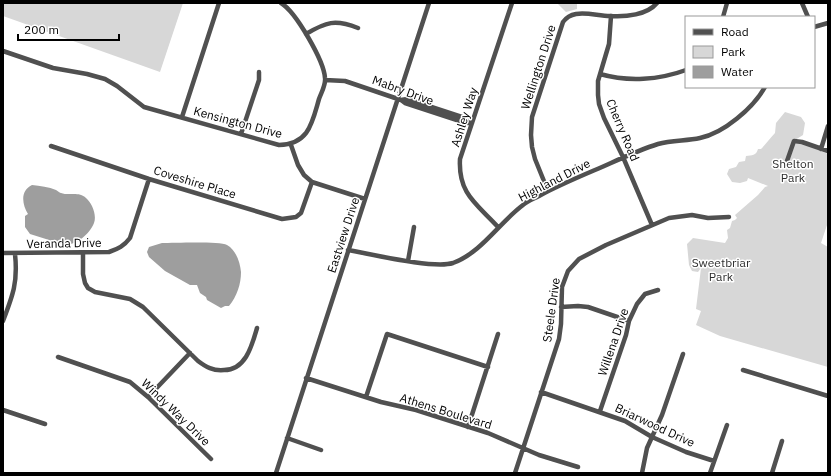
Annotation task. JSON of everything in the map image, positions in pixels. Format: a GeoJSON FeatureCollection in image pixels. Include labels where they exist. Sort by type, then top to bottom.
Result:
{"type":"FeatureCollection","features":[{"type":"Feature","properties":{"kind":"street","name":"Kensington Drive"},"geometry":{"type":"LineString","coordinates":[[182,117],[219,3]]}},
{"type":"Feature","properties":{"kind":"street"},"geometry":{"type":"LineString","coordinates":[[281,3],[287,6],[306,34],[324,69],[325,80]]}},
{"type":"Feature","properties":{"kind":"street","name":"Eastview Drive"},"geometry":{"type":"LineString","coordinates":[[276,473],[348,250],[400,99],[429,3]]}},
{"type":"Feature","properties":{"kind":"street","name":"Ashley Way"},"geometry":{"type":"LineString","coordinates":[[498,227],[468,196],[459,172],[460,159],[512,3]]}},
{"type":"Feature","properties":{"kind":"street","name":"Wellington Drive"},"geometry":{"type":"LineString","coordinates":[[548,191],[535,159],[532,147],[532,117],[561,26],[566,18],[575,14],[611,16],[636,14],[648,10],[657,3]]}},
{"type":"Feature","properties":{"kind":"street"},"geometry":{"type":"LineString","coordinates":[[723,16],[727,3]]}},
{"type":"Feature","properties":{"kind":"street"},"geometry":{"type":"LineString","coordinates":[[802,3],[808,16]]}},
{"type":"Feature","properties":{"kind":"street","name":"Cherry Road"},"geometry":{"type":"LineString","coordinates":[[611,16],[608,44],[598,87],[599,104],[652,225]]}},
{"type":"Feature","properties":{"kind":"street"},"geometry":{"type":"LineString","coordinates":[[306,34],[322,24],[333,22],[347,24],[358,28]]}},
{"type":"Feature","properties":{"kind":"street"},"geometry":{"type":"LineString","coordinates":[[815,27],[828,23]]}},
{"type":"Feature","properties":{"kind":"street","name":"Kensington Drive"},"geometry":{"type":"LineString","coordinates":[[3,51],[53,68],[105,79],[144,106],[279,145],[291,144],[300,139],[306,133],[311,125],[325,80]]}},
{"type":"Feature","properties":{"kind":"street"},"geometry":{"type":"LineString","coordinates":[[600,74],[612,78],[638,80],[677,74],[685,70]]}},
{"type":"Feature","properties":{"kind":"street"},"geometry":{"type":"LineString","coordinates":[[241,134],[259,80],[259,72]]}},
{"type":"Feature","properties":{"kind":"street","name":"Mabry Drive"},"geometry":{"type":"LineString","coordinates":[[325,80],[345,81],[468,119],[472,123]]}},
{"type":"Feature","properties":{"kind":"street","name":"Highland Drive"},"geometry":{"type":"LineString","coordinates":[[348,250],[408,261],[440,265],[453,263],[469,255],[523,205],[548,191],[623,157],[658,144],[701,138],[718,131],[748,110],[759,98],[764,88]]}},
{"type":"Feature","properties":{"kind":"street"},"geometry":{"type":"LineString","coordinates":[[821,149],[828,126]]}},
{"type":"Feature","properties":{"kind":"street"},"geometry":{"type":"LineString","coordinates":[[787,161],[794,141],[802,142],[828,152]]}},
{"type":"Feature","properties":{"kind":"street"},"geometry":{"type":"LineString","coordinates":[[291,144],[298,165],[304,175],[312,182],[365,199]]}},
{"type":"Feature","properties":{"kind":"street","name":"Coveshire Place"},"geometry":{"type":"LineString","coordinates":[[51,146],[149,179],[282,219],[296,217],[301,213],[312,182]]}},
{"type":"Feature","properties":{"kind":"street","name":"Veranda Drive"},"geometry":{"type":"LineString","coordinates":[[3,253],[83,253],[109,252],[119,249],[126,244],[130,238],[149,179]]}},
{"type":"Feature","properties":{"kind":"street","name":"Steele Drive"},"geometry":{"type":"LineString","coordinates":[[515,473],[559,338],[562,287],[568,270],[579,259],[606,245],[669,218],[692,215],[708,218],[729,217]]}},
{"type":"Feature","properties":{"kind":"street"},"geometry":{"type":"LineString","coordinates":[[408,261],[414,227]]}},
{"type":"Feature","properties":{"kind":"street"},"geometry":{"type":"LineString","coordinates":[[83,253],[83,274],[88,288],[95,292],[130,300],[143,307],[206,368],[228,370],[236,367],[243,361],[252,345],[257,328]]}},
{"type":"Feature","properties":{"kind":"street"},"geometry":{"type":"LineString","coordinates":[[3,321],[16,281],[15,254]]}},
{"type":"Feature","properties":{"kind":"street","name":"Willena Drive"},"geometry":{"type":"LineString","coordinates":[[600,411],[626,335],[629,320],[637,304],[645,294],[658,290]]}},
{"type":"Feature","properties":{"kind":"street"},"geometry":{"type":"LineString","coordinates":[[561,307],[588,307],[629,320]]}},
{"type":"Feature","properties":{"kind":"street"},"geometry":{"type":"LineString","coordinates":[[366,397],[387,334],[488,367]]}},
{"type":"Feature","properties":{"kind":"street"},"geometry":{"type":"LineString","coordinates":[[468,427],[498,334]]}},
{"type":"Feature","properties":{"kind":"street"},"geometry":{"type":"LineString","coordinates":[[148,397],[190,353]]}},
{"type":"Feature","properties":{"kind":"street"},"geometry":{"type":"LineString","coordinates":[[642,473],[647,448],[662,415],[683,354]]}},
{"type":"Feature","properties":{"kind":"street","name":"Windy Way Drive"},"geometry":{"type":"LineString","coordinates":[[58,357],[130,382],[148,397],[211,459]]}},
{"type":"Feature","properties":{"kind":"street"},"geometry":{"type":"LineString","coordinates":[[743,370],[828,396]]}},
{"type":"Feature","properties":{"kind":"street","name":"Athens Boulevard"},"geometry":{"type":"LineString","coordinates":[[306,378],[381,402],[416,410],[468,427],[578,467]]}},
{"type":"Feature","properties":{"kind":"street","name":"Briarwood Drive"},"geometry":{"type":"LineString","coordinates":[[541,392],[626,421],[652,437],[686,452],[714,461]]}},
{"type":"Feature","properties":{"kind":"street"},"geometry":{"type":"LineString","coordinates":[[3,410],[45,424]]}},
{"type":"Feature","properties":{"kind":"street"},"geometry":{"type":"LineString","coordinates":[[710,473],[727,425]]}},
{"type":"Feature","properties":{"kind":"street"},"geometry":{"type":"LineString","coordinates":[[287,438],[321,450]]}},
{"type":"Feature","properties":{"kind":"street"},"geometry":{"type":"LineString","coordinates":[[772,473],[782,441]]}},
{"type":"Feature","properties":{"kind":"green space"},"geometry":{"type":"Polygon","coordinates":[[[3,3],[183,3],[160,72],[3,16],[3,3]]]}},
{"type":"Feature","properties":{"kind":"green space"},"geometry":{"type":"Polygon","coordinates":[[[557,3],[577,3],[577,9],[566,12],[557,3]]]}},
{"type":"Feature","properties":{"kind":"green space"},"geometry":{"type":"Polygon","coordinates":[[[785,112],[801,117],[805,123],[803,135],[795,140],[828,154],[828,222],[821,243],[828,247],[828,367],[720,336],[696,325],[701,311],[696,309],[701,268],[698,272],[692,271],[689,265],[687,244],[693,238],[725,243],[728,238],[727,230],[730,228],[732,221],[737,218],[735,215],[765,187],[768,186],[748,178],[747,181],[740,183],[732,182],[727,174],[729,169],[736,167],[739,162],[745,161],[746,156],[755,154],[758,149],[763,147],[775,133],[776,123],[785,112]]]}},
{"type":"Feature","properties":{"kind":"water"},"geometry":{"type":"Polygon","coordinates":[[[32,185],[50,188],[64,194],[77,194],[86,198],[92,206],[95,220],[86,235],[74,243],[65,245],[30,234],[25,227],[25,216],[28,214],[24,206],[23,198],[25,191],[32,185]]]}},
{"type":"Feature","properties":{"kind":"water"},"geometry":{"type":"Polygon","coordinates":[[[162,243],[216,243],[230,247],[237,257],[241,272],[238,290],[229,306],[221,308],[207,300],[206,297],[200,293],[197,285],[190,285],[165,271],[149,257],[147,252],[149,247],[162,243]]]}},
{"type":"Feature","properties":{"kind":"park label","name":"Shelton Park"},"geometry":{"type":"Point","coordinates":[793,170]}},
{"type":"Feature","properties":{"kind":"park label","name":"Sweetbriar Park"},"geometry":{"type":"Point","coordinates":[721,269]}}]}
